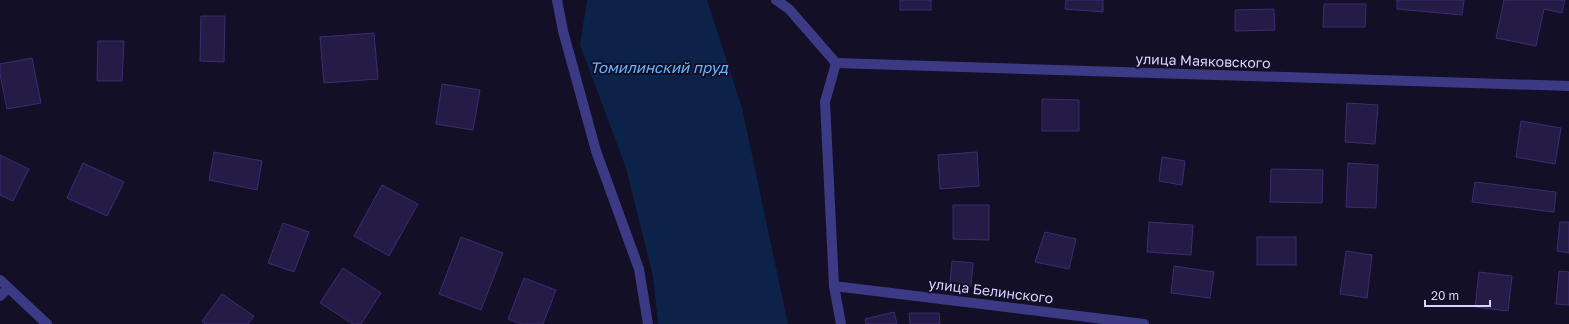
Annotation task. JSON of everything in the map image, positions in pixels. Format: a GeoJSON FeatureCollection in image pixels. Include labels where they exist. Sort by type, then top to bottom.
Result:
{"type":"FeatureCollection","features":[{"type":"Feature","properties":{"kind":"street"},"geometry":{"type":"LineString","coordinates":[[557,0],[563,31],[596,151],[639,269],[648,324]]}},
{"type":"Feature","properties":{"kind":"street"},"geometry":{"type":"LineString","coordinates":[[776,0],[789,9],[836,63],[825,102],[834,286],[841,324]]}},
{"type":"Feature","properties":{"kind":"street","name":"улица Маяковского"},"geometry":{"type":"LineString","coordinates":[[836,63],[1569,86]]}},
{"type":"Feature","properties":{"kind":"street"},"geometry":{"type":"LineString","coordinates":[[0,280],[47,324]]}},
{"type":"Feature","properties":{"kind":"street","name":"улица Белинского"},"geometry":{"type":"LineString","coordinates":[[834,286],[1144,324]]}},
{"type":"Feature","properties":{"kind":"street"},"geometry":{"type":"LineString","coordinates":[[0,296],[8,288]]}},
{"type":"Feature","properties":{"kind":"water","name":"Томилинский пруд"},"geometry":{"type":"Polygon","coordinates":[[[587,0],[707,0],[742,108],[788,324],[658,324],[653,276],[626,168],[580,45],[587,0]]]}},
{"type":"Feature","properties":{"kind":"building"},"geometry":{"type":"Polygon","coordinates":[[[900,0],[931,0],[931,10],[900,10],[900,0]]]}},
{"type":"Feature","properties":{"kind":"building"},"geometry":{"type":"Polygon","coordinates":[[[1066,0],[1103,0],[1103,12],[1065,9],[1066,0]]]}},
{"type":"Feature","properties":{"kind":"building"},"geometry":{"type":"Polygon","coordinates":[[[1397,0],[1464,0],[1462,15],[1397,9],[1397,0]]]}},
{"type":"Feature","properties":{"kind":"building"},"geometry":{"type":"Polygon","coordinates":[[[1504,0],[1565,0],[1562,13],[1544,9],[1536,46],[1496,38],[1504,0]]]}},
{"type":"Feature","properties":{"kind":"building"},"geometry":{"type":"Polygon","coordinates":[[[1324,4],[1366,4],[1365,27],[1323,27],[1324,4]]]}},
{"type":"Feature","properties":{"kind":"building"},"geometry":{"type":"Polygon","coordinates":[[[1274,9],[1275,30],[1235,31],[1235,10],[1274,9]]]}},
{"type":"Feature","properties":{"kind":"building"},"geometry":{"type":"Polygon","coordinates":[[[201,16],[225,16],[224,62],[200,61],[201,16]]]}},
{"type":"Feature","properties":{"kind":"building"},"geometry":{"type":"Polygon","coordinates":[[[374,33],[378,79],[324,83],[320,37],[374,33]]]}},
{"type":"Feature","properties":{"kind":"building"},"geometry":{"type":"Polygon","coordinates":[[[98,41],[124,41],[122,81],[97,81],[98,41]]]}},
{"type":"Feature","properties":{"kind":"building"},"geometry":{"type":"Polygon","coordinates":[[[32,58],[41,103],[7,109],[0,74],[0,64],[32,58]]]}},
{"type":"Feature","properties":{"kind":"building"},"geometry":{"type":"Polygon","coordinates":[[[442,84],[480,90],[473,130],[436,124],[442,84]]]}},
{"type":"Feature","properties":{"kind":"building"},"geometry":{"type":"Polygon","coordinates":[[[1042,99],[1079,100],[1079,131],[1042,131],[1042,99]]]}},
{"type":"Feature","properties":{"kind":"building"},"geometry":{"type":"Polygon","coordinates":[[[1347,103],[1378,105],[1375,144],[1345,142],[1347,103]]]}},
{"type":"Feature","properties":{"kind":"building"},"geometry":{"type":"Polygon","coordinates":[[[1521,121],[1561,128],[1555,164],[1516,157],[1521,121]]]}},
{"type":"Feature","properties":{"kind":"building"},"geometry":{"type":"Polygon","coordinates":[[[214,152],[262,161],[257,190],[209,180],[214,152]]]}},
{"type":"Feature","properties":{"kind":"building"},"geometry":{"type":"Polygon","coordinates":[[[977,152],[979,186],[940,189],[938,155],[977,152]]]}},
{"type":"Feature","properties":{"kind":"building"},"geometry":{"type":"Polygon","coordinates":[[[0,155],[29,169],[13,201],[0,195],[0,155]]]}},
{"type":"Feature","properties":{"kind":"building"},"geometry":{"type":"Polygon","coordinates":[[[1162,157],[1185,161],[1182,185],[1159,181],[1162,157]]]}},
{"type":"Feature","properties":{"kind":"building"},"geometry":{"type":"Polygon","coordinates":[[[83,163],[124,182],[107,216],[67,198],[83,163]]]}},
{"type":"Feature","properties":{"kind":"building"},"geometry":{"type":"Polygon","coordinates":[[[1348,163],[1378,165],[1376,208],[1346,207],[1348,163]]]}},
{"type":"Feature","properties":{"kind":"building"},"geometry":{"type":"Polygon","coordinates":[[[1271,169],[1323,170],[1322,203],[1270,202],[1271,169]]]}},
{"type":"Feature","properties":{"kind":"building"},"geometry":{"type":"Polygon","coordinates":[[[1475,182],[1556,192],[1554,212],[1472,202],[1475,182]]]}},
{"type":"Feature","properties":{"kind":"building"},"geometry":{"type":"Polygon","coordinates":[[[382,185],[418,204],[389,256],[354,236],[382,185]]]}},
{"type":"Feature","properties":{"kind":"building"},"geometry":{"type":"Polygon","coordinates":[[[953,205],[989,205],[989,240],[953,239],[953,205]]]}},
{"type":"Feature","properties":{"kind":"building"},"geometry":{"type":"Polygon","coordinates":[[[1149,222],[1193,225],[1191,255],[1147,252],[1149,222]]]}},
{"type":"Feature","properties":{"kind":"building"},"geometry":{"type":"Polygon","coordinates":[[[1560,222],[1569,222],[1569,253],[1557,251],[1560,222]]]}},
{"type":"Feature","properties":{"kind":"building"},"geometry":{"type":"Polygon","coordinates":[[[283,223],[309,232],[294,272],[268,263],[283,223]]]}},
{"type":"Feature","properties":{"kind":"building"},"geometry":{"type":"Polygon","coordinates":[[[1045,232],[1076,239],[1069,269],[1035,262],[1045,232]]]}},
{"type":"Feature","properties":{"kind":"building"},"geometry":{"type":"Polygon","coordinates":[[[461,237],[503,253],[481,310],[439,294],[461,237]]]}},
{"type":"Feature","properties":{"kind":"building"},"geometry":{"type":"Polygon","coordinates":[[[1257,237],[1296,237],[1296,265],[1257,265],[1257,237]]]}},
{"type":"Feature","properties":{"kind":"building"},"geometry":{"type":"Polygon","coordinates":[[[1346,251],[1372,255],[1367,298],[1340,294],[1346,251]]]}},
{"type":"Feature","properties":{"kind":"building"},"geometry":{"type":"Polygon","coordinates":[[[952,261],[973,263],[971,286],[950,284],[952,261]]]}},
{"type":"Feature","properties":{"kind":"building"},"geometry":{"type":"Polygon","coordinates":[[[1174,266],[1214,272],[1210,298],[1171,293],[1174,266]]]}},
{"type":"Feature","properties":{"kind":"building"},"geometry":{"type":"Polygon","coordinates":[[[343,268],[381,293],[361,324],[353,324],[320,303],[343,268]]]}},
{"type":"Feature","properties":{"kind":"building"},"geometry":{"type":"Polygon","coordinates":[[[1559,271],[1569,272],[1569,305],[1556,304],[1559,271]]]}},
{"type":"Feature","properties":{"kind":"building"},"geometry":{"type":"Polygon","coordinates":[[[1479,272],[1512,276],[1508,311],[1475,307],[1479,272]]]}},
{"type":"Feature","properties":{"kind":"building"},"geometry":{"type":"Polygon","coordinates":[[[524,278],[556,290],[543,324],[521,324],[508,319],[524,278]]]}},
{"type":"Feature","properties":{"kind":"building"},"geometry":{"type":"Polygon","coordinates":[[[222,294],[254,316],[248,324],[205,324],[202,321],[222,294]]]}},
{"type":"Feature","properties":{"kind":"building"},"geometry":{"type":"Polygon","coordinates":[[[894,312],[897,324],[866,324],[865,319],[894,312]]]}},
{"type":"Feature","properties":{"kind":"building"},"geometry":{"type":"Polygon","coordinates":[[[909,313],[939,313],[940,324],[910,324],[909,313]]]}}]}
